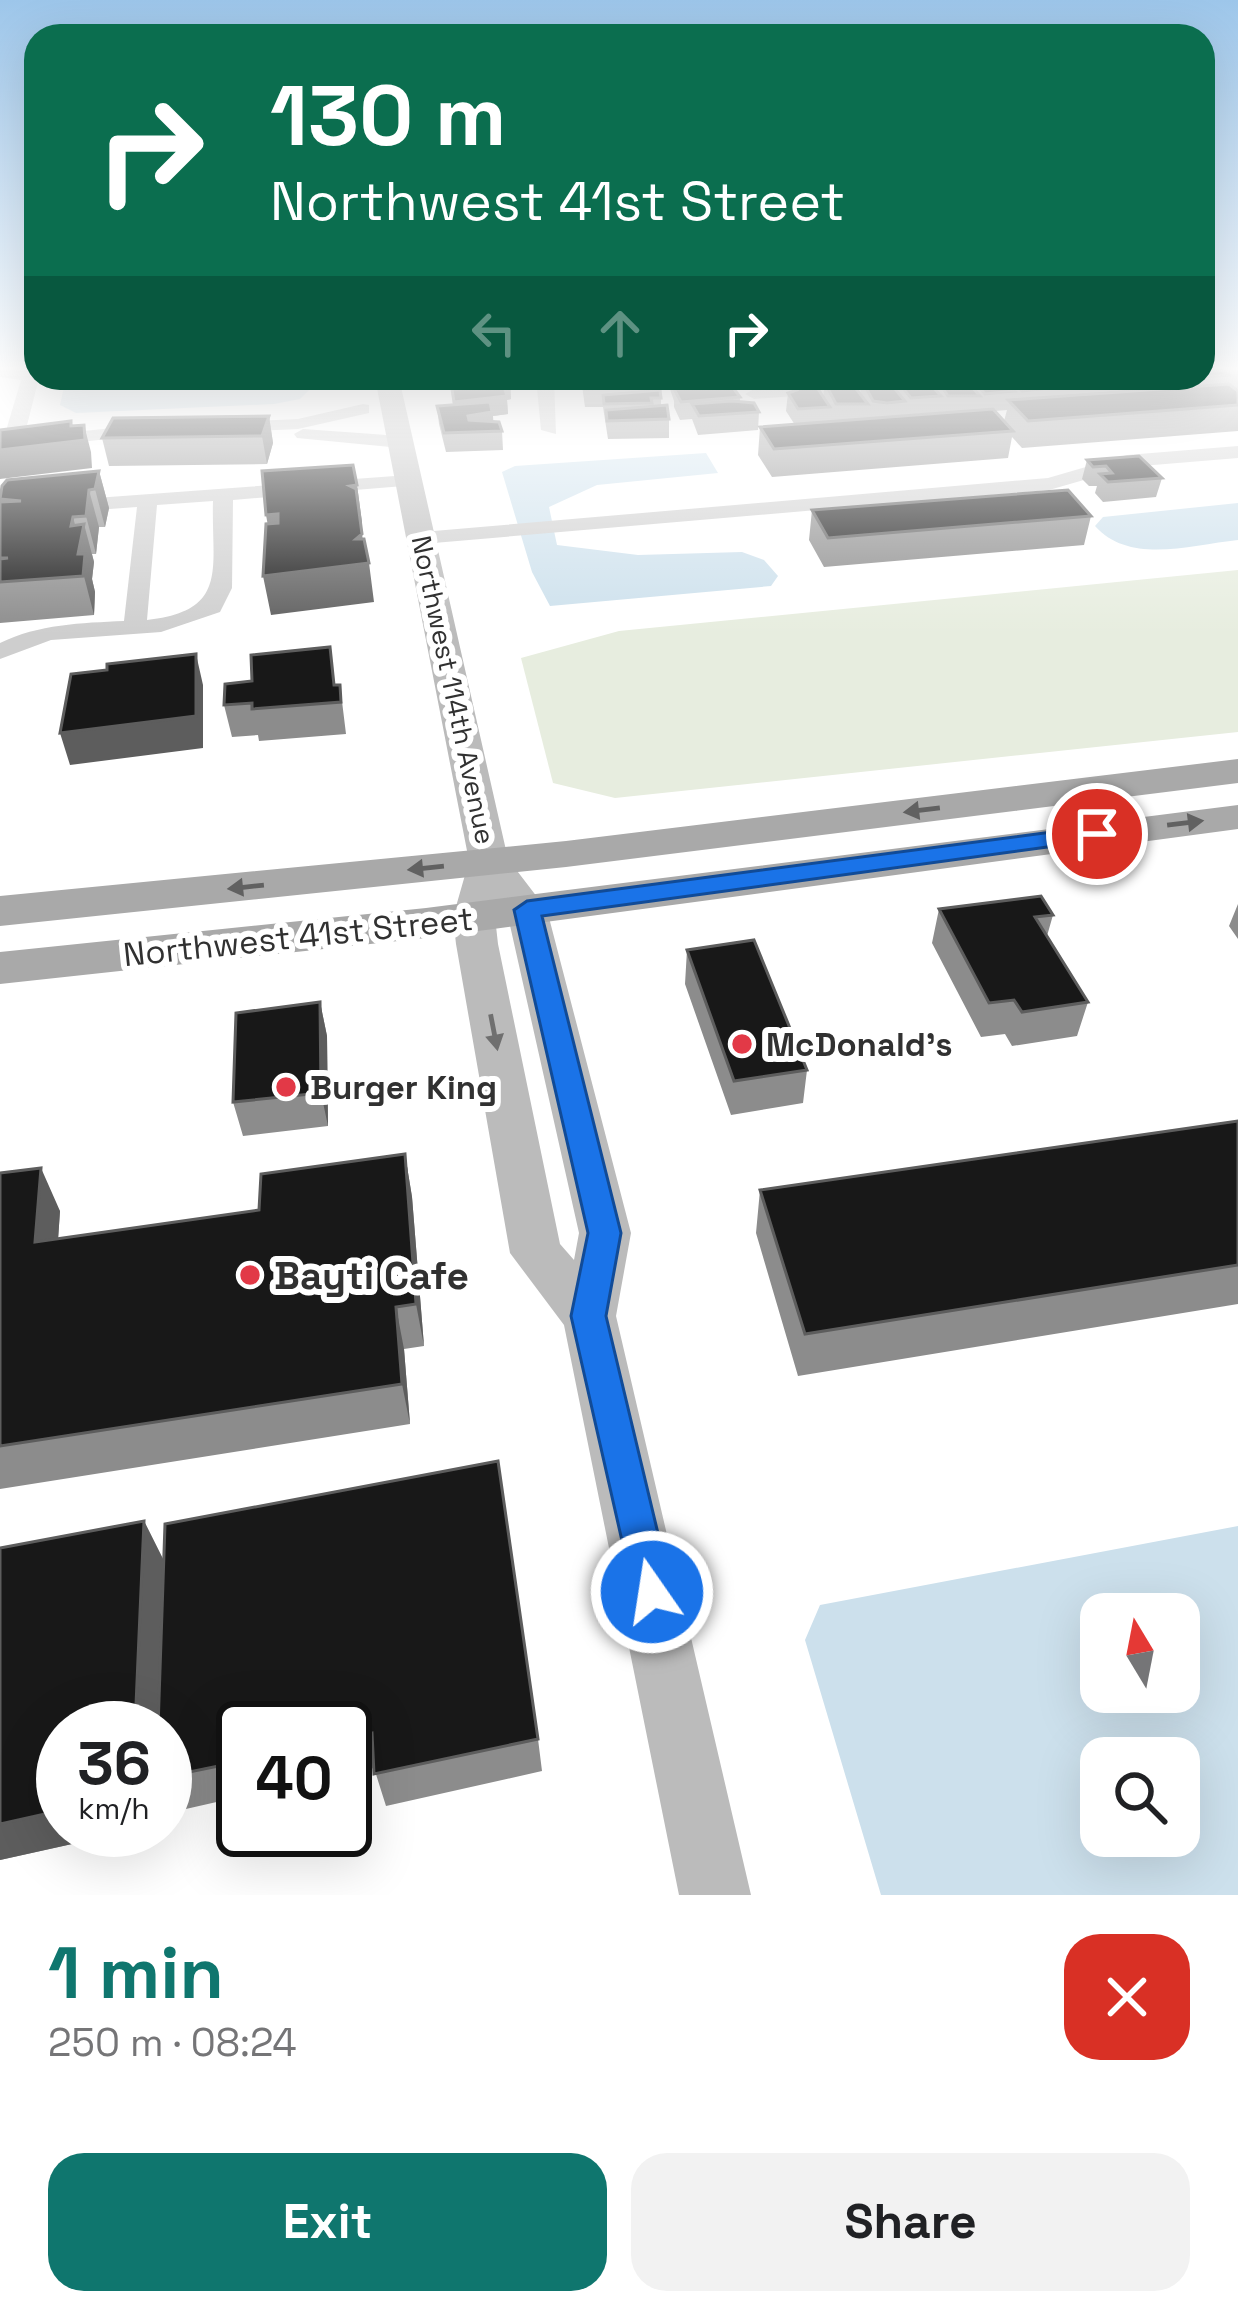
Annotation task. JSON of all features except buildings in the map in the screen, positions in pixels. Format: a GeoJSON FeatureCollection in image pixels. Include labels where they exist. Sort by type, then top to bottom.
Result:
{"type":"FeatureCollection","features":[{"type":"Feature","properties":{"kind":"main road","name":"Northwest 41st Street"},"geometry":{"type":"LineString","coordinates":[[0,911],[489,861],[1238,771]]}},
{"type":"Feature","properties":{"kind":"main road"},"geometry":{"type":"LineString","coordinates":[[1065,838],[1103,807],[1118,785]]}},
{"type":"Feature","properties":{"kind":"main road","name":"Northwest 41st Street"},"geometry":{"type":"LineString","coordinates":[[0,968],[801,877],[1238,817]]}},
{"type":"Feature","properties":{"kind":"street","name":"Northwest 114th Avenue"},"geometry":{"type":"LineString","coordinates":[[404,458],[489,861],[527,910],[605,1233],[589,1316],[715,1895]]}},
{"type":"Feature","properties":{"kind":"street"},"geometry":{"type":"LineString","coordinates":[[422,538],[1049,484],[1127,461],[1159,458]]}},
{"type":"Feature","properties":{"kind":"street"},"geometry":{"type":"LineString","coordinates":[[0,511],[409,481]]}},
{"type":"Feature","properties":{"kind":"street"},"geometry":{"type":"LineString","coordinates":[[0,652],[41,635],[195,616],[220,598],[223,494]]}},
{"type":"Feature","properties":{"kind":"street"},"geometry":{"type":"LineString","coordinates":[[135,626],[148,500]]}},
{"type":"Feature","properties":{"kind":"street","name":"Northwest 114th Avenue"},"geometry":{"type":"LineString","coordinates":[[489,861],[474,916],[536,1253],[589,1316]]}},
{"type":"Feature","properties":{"kind":"shaded area"},"geometry":{"type":"Polygon","coordinates":[[[1238,570],[1238,732],[615,798],[553,783],[521,658],[619,631],[1238,570]]]}},
{"type":"Feature","properties":{"kind":"water"},"geometry":{"type":"Polygon","coordinates":[[[709,458],[718,473],[597,485],[549,507],[557,545],[638,555],[742,552],[764,560],[778,576],[771,586],[550,606],[532,572],[502,472],[515,466],[709,458]]]}},
{"type":"Feature","properties":{"kind":"water"},"geometry":{"type":"Polygon","coordinates":[[[1238,503],[1238,540],[1143,549],[1109,538],[1095,526],[1103,517],[1238,503]]]}},
{"type":"Feature","properties":{"kind":"water"},"geometry":{"type":"Polygon","coordinates":[[[1238,1526],[1238,1895],[881,1895],[805,1640],[820,1605],[1238,1526]]]}},
{"type":"Feature","properties":{"kind":"place","name":"McDonald's"},"geometry":{"type":"Point","coordinates":[742,1044]}},
{"type":"Feature","properties":{"kind":"place","name":"Burger King"},"geometry":{"type":"Point","coordinates":[286,1087]}},
{"type":"Feature","properties":{"kind":"place","name":"Bayti Cafe"},"geometry":{"type":"Point","coordinates":[250,1275]}},
{"type":"Feature","properties":{"kind":"route"},"geometry":{"type":"LineString","coordinates":[[652,1592],[589,1316],[605,1233],[527,910],[1097,834]]}}]}
